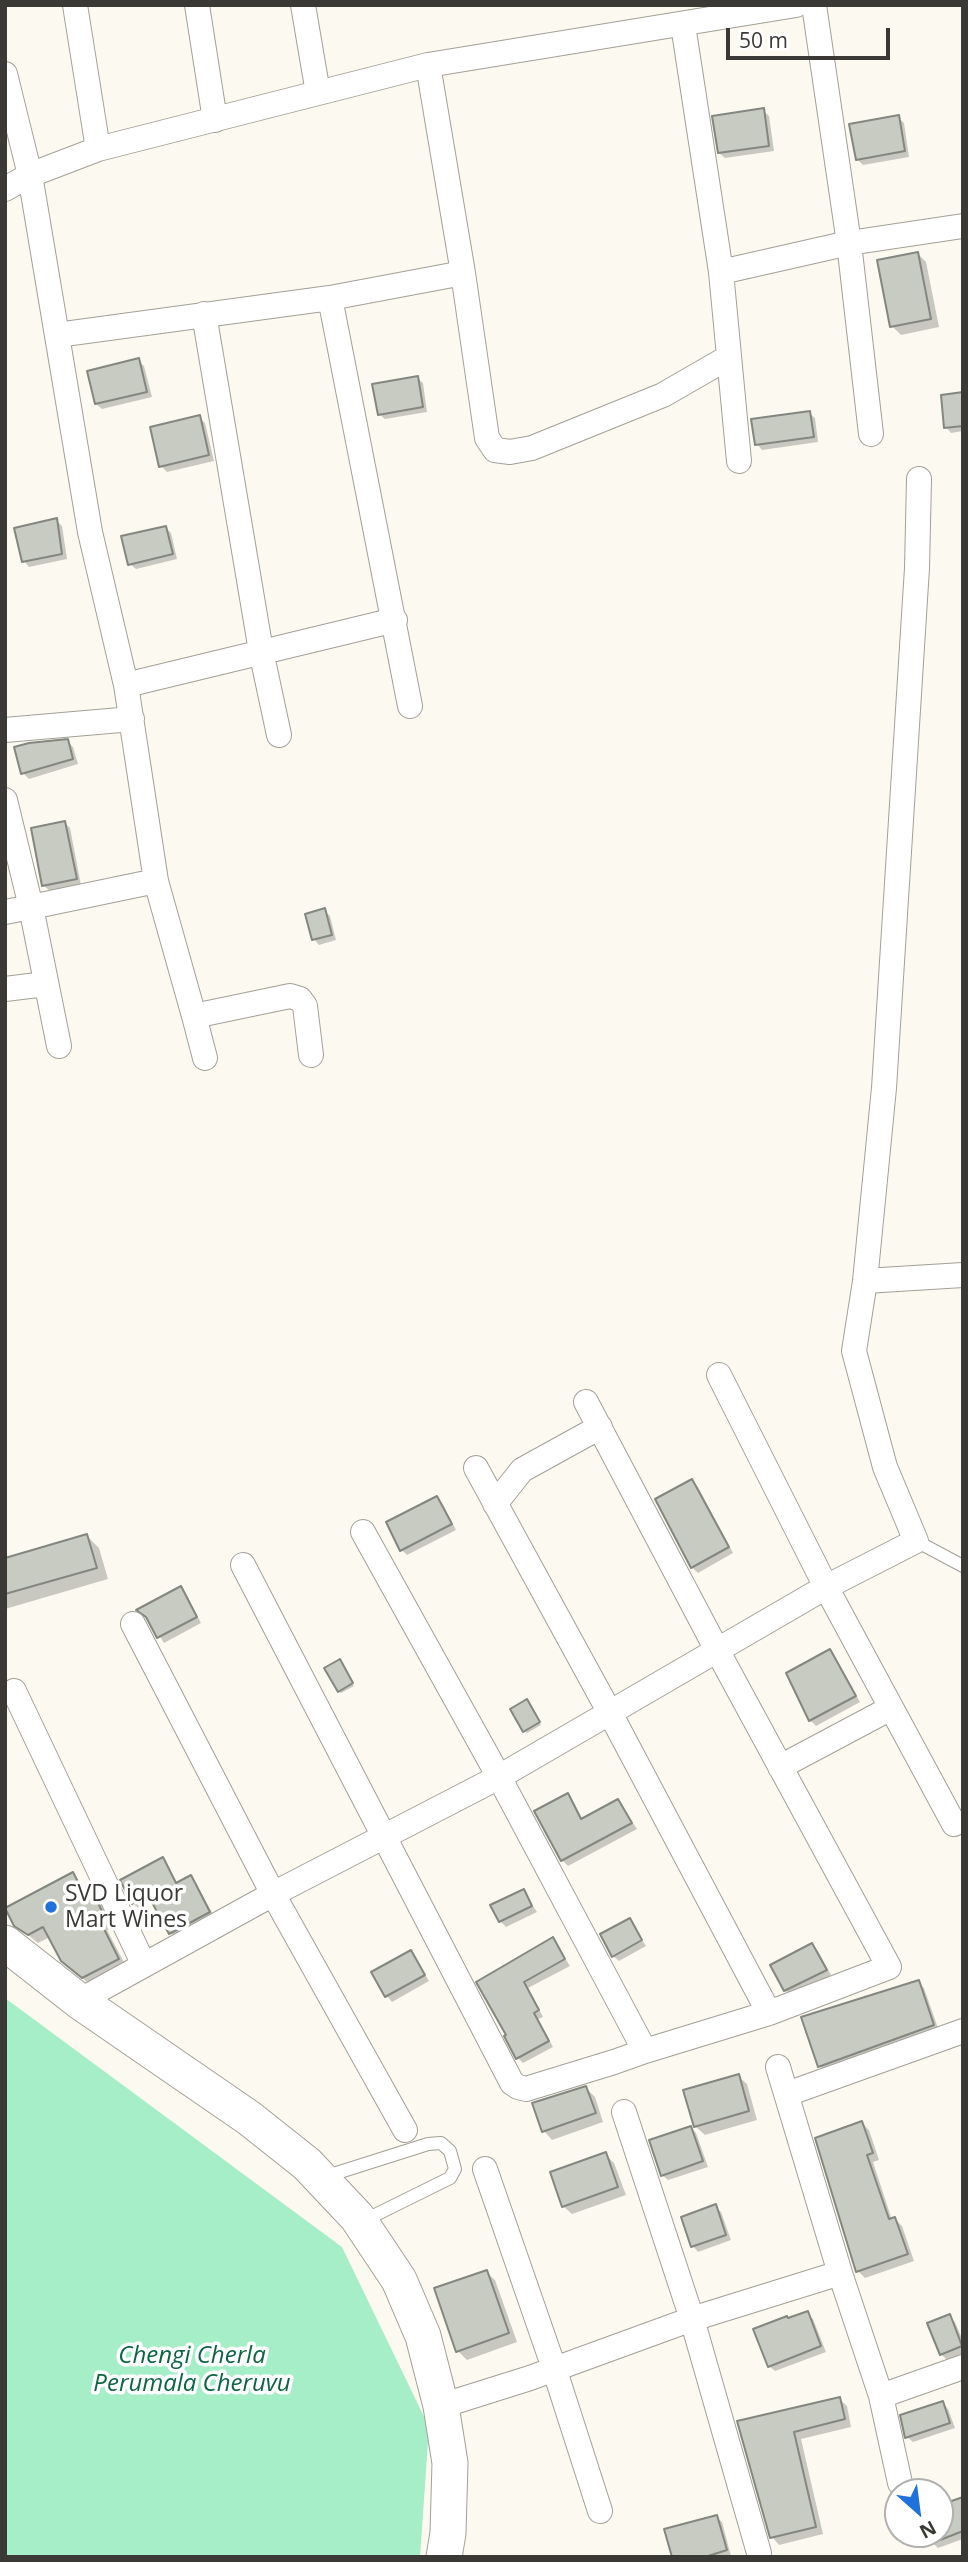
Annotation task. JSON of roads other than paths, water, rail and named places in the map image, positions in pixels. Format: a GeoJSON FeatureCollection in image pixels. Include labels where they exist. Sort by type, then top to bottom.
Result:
{"type":"FeatureCollection","features":[{"type":"Feature","properties":{"kind":"street"},"geometry":{"type":"LineString","coordinates":[[75,5],[98,149]]}},
{"type":"Feature","properties":{"kind":"street"},"geometry":{"type":"LineString","coordinates":[[197,5],[215,120]]}},
{"type":"Feature","properties":{"kind":"street"},"geometry":{"type":"LineString","coordinates":[[303,5],[318,93]]}},
{"type":"Feature","properties":{"kind":"street"},"geometry":{"type":"LineString","coordinates":[[5,189],[30,175],[98,149],[428,65],[796,5]]}},
{"type":"Feature","properties":{"kind":"street"},"geometry":{"type":"LineString","coordinates":[[814,5],[849,243],[871,435]]}},
{"type":"Feature","properties":{"kind":"street"},"geometry":{"type":"LineString","coordinates":[[683,24],[720,272],[738,461]]}},
{"type":"Feature","properties":{"kind":"street"},"geometry":{"type":"LineString","coordinates":[[428,65],[487,438],[495,450],[510,452],[544,443],[663,395],[729,356]]}},
{"type":"Feature","properties":{"kind":"street"},"geometry":{"type":"LineString","coordinates":[[5,74],[30,175],[90,532],[126,685],[156,881],[205,1058]]}},
{"type":"Feature","properties":{"kind":"street"},"geometry":{"type":"LineString","coordinates":[[720,272],[849,243],[963,226]]}},
{"type":"Feature","properties":{"kind":"street"},"geometry":{"type":"LineString","coordinates":[[57,335],[330,298],[463,273]]}},
{"type":"Feature","properties":{"kind":"street"},"geometry":{"type":"LineString","coordinates":[[330,298],[410,706]]}},
{"type":"Feature","properties":{"kind":"street"},"geometry":{"type":"LineString","coordinates":[[204,314],[261,652],[279,735]]}},
{"type":"Feature","properties":{"kind":"street"},"geometry":{"type":"LineString","coordinates":[[79,2001],[273,1894],[499,1777],[826,1587],[916,1541],[886,1467],[854,1351],[865,1281],[884,1088],[917,568],[919,479]]}},
{"type":"Feature","properties":{"kind":"street"},"geometry":{"type":"LineString","coordinates":[[126,685],[394,620]]}},
{"type":"Feature","properties":{"kind":"street"},"geometry":{"type":"LineString","coordinates":[[5,730],[132,719]]}},
{"type":"Feature","properties":{"kind":"street"},"geometry":{"type":"LineString","coordinates":[[5,800],[31,907],[59,1046]]}},
{"type":"Feature","properties":{"kind":"street"},"geometry":{"type":"LineString","coordinates":[[5,912],[156,881]]}},
{"type":"Feature","properties":{"kind":"street"},"geometry":{"type":"LineString","coordinates":[[5,989],[46,984]]}},
{"type":"Feature","properties":{"kind":"street"},"geometry":{"type":"LineString","coordinates":[[194,1016],[290,996],[300,999],[305,1006],[311,1055]]}},
{"type":"Feature","properties":{"kind":"street"},"geometry":{"type":"LineString","coordinates":[[865,1281],[963,1275]]}},
{"type":"Feature","properties":{"kind":"street"},"geometry":{"type":"LineString","coordinates":[[719,1375],[826,1587],[954,1824]]}},
{"type":"Feature","properties":{"kind":"street"},"geometry":{"type":"LineString","coordinates":[[243,1565],[512,2083],[518,2087],[527,2089],[769,2013],[889,1966],[586,1402]]}},
{"type":"Feature","properties":{"kind":"street"},"geometry":{"type":"LineString","coordinates":[[495,1504],[522,1471],[600,1427]]}},
{"type":"Feature","properties":{"kind":"street"},"geometry":{"type":"LineString","coordinates":[[476,1468],[769,2013]]}},
{"type":"Feature","properties":{"kind":"street"},"geometry":{"type":"LineString","coordinates":[[363,1532],[499,1777],[645,2050]]}},
{"type":"Feature","properties":{"kind":"street"},"geometry":{"type":"LineString","coordinates":[[133,1624],[273,1894],[405,2130]]}},
{"type":"Feature","properties":{"kind":"street"},"geometry":{"type":"LineString","coordinates":[[14,1691],[144,1965]]}},
{"type":"Feature","properties":{"kind":"street"},"geometry":{"type":"LineString","coordinates":[[780,1767],[891,1707]]}},
{"type":"Feature","properties":{"kind":"street"},"geometry":{"type":"LineString","coordinates":[[5,1944],[79,2001],[249,2118],[307,2164],[361,2222],[404,2291],[423,2336],[441,2406],[450,2463],[448,2533],[444,2557]]}},
{"type":"Feature","properties":{"kind":"street"},"geometry":{"type":"LineString","coordinates":[[787,2094],[963,2031]]}},
{"type":"Feature","properties":{"kind":"street"},"geometry":{"type":"LineString","coordinates":[[778,2067],[840,2273],[881,2396],[899,2478]]}},
{"type":"Feature","properties":{"kind":"street"},"geometry":{"type":"LineString","coordinates":[[624,2112],[691,2319],[759,2553]]}},
{"type":"Feature","properties":{"kind":"street"},"geometry":{"type":"LineString","coordinates":[[485,2169],[600,2511]]}},
{"type":"Feature","properties":{"kind":"street"},"geometry":{"type":"LineString","coordinates":[[441,2406],[691,2319],[840,2273]]}},
{"type":"Feature","properties":{"kind":"street"},"geometry":{"type":"LineString","coordinates":[[881,2396],[963,2367]]}},
{"type":"Feature","properties":{"kind":"lane"},"geometry":{"type":"LineString","coordinates":[[916,1541],[963,1566]]}},
{"type":"Feature","properties":{"kind":"lane"},"geometry":{"type":"LineString","coordinates":[[321,2178],[428,2144],[441,2143],[450,2151],[455,2169],[450,2178],[361,2222]]}},
{"type":"Feature","properties":{"kind":"water","name":"Chengi Cherla Perumala Cheruvu"},"geometry":{"type":"Polygon","coordinates":[[[5,1998],[342,2247],[429,2427],[420,2557],[5,2557],[5,1998]]]}},
{"type":"Feature","properties":{"kind":"place","name":"SVD Liquor Mart Wines"},"geometry":{"type":"Point","coordinates":[51,1907]}}]}
